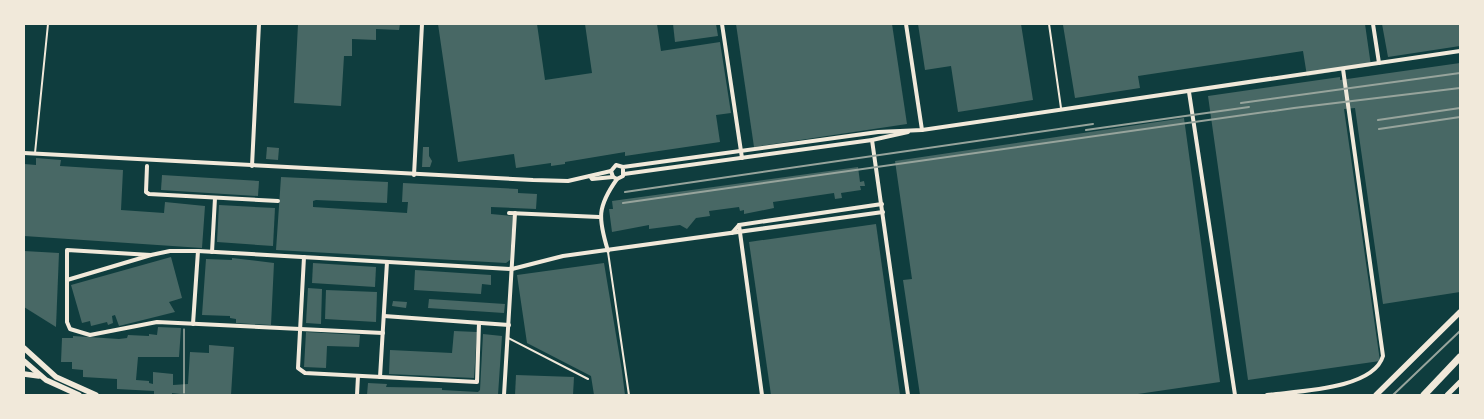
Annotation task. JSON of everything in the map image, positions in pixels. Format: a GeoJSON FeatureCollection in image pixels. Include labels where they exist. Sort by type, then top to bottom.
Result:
{"type":"FeatureCollection","features":[{"type":"Feature","properties":{"kind":"highway"},"geometry":{"type":"LineString","coordinates":[[1424,395],[1460,357]]}},
{"type":"Feature","properties":{"kind":"main road"},"geometry":{"type":"LineString","coordinates":[[1376,395],[1460,312]]}},
{"type":"Feature","properties":{"kind":"main road"},"geometry":{"type":"LineString","coordinates":[[24,348],[56,377],[68,385],[96,395]]}},
{"type":"Feature","properties":{"kind":"main road"},"geometry":{"type":"LineString","coordinates":[[24,361],[46,380]]}},
{"type":"Feature","properties":{"kind":"main road"},"geometry":{"type":"LineString","coordinates":[[24,374],[34,374],[79,395]]}},
{"type":"Feature","properties":{"kind":"street"},"geometry":{"type":"LineString","coordinates":[[252,166],[259,24]]}},
{"type":"Feature","properties":{"kind":"street"},"geometry":{"type":"LineString","coordinates":[[414,175],[422,24]]}},
{"type":"Feature","properties":{"kind":"street"},"geometry":{"type":"LineString","coordinates":[[722,24],[742,158]]}},
{"type":"Feature","properties":{"kind":"street"},"geometry":{"type":"LineString","coordinates":[[906,24],[920,130]]}},
{"type":"Feature","properties":{"kind":"street"},"geometry":{"type":"LineString","coordinates":[[1373,24],[1379,63]]}},
{"type":"Feature","properties":{"kind":"street"},"geometry":{"type":"LineString","coordinates":[[590,176],[592,179],[615,178],[625,173],[872,140],[920,130],[1460,51]]}},
{"type":"Feature","properties":{"kind":"street"},"geometry":{"type":"LineString","coordinates":[[1267,395],[1359,380],[1378,366],[1383,356],[1343,69]]}},
{"type":"Feature","properties":{"kind":"street"},"geometry":{"type":"LineString","coordinates":[[1189,92],[1235,395]]}},
{"type":"Feature","properties":{"kind":"street"},"geometry":{"type":"LineString","coordinates":[[24,153],[414,175],[568,181],[611,170],[616,165],[623,167],[871,133],[920,130]]}},
{"type":"Feature","properties":{"kind":"street"},"geometry":{"type":"LineString","coordinates":[[871,133],[908,395]]}},
{"type":"Feature","properties":{"kind":"street"},"geometry":{"type":"LineString","coordinates":[[147,166],[146,192],[149,194],[278,202]]}},
{"type":"Feature","properties":{"kind":"street"},"geometry":{"type":"LineString","coordinates":[[623,167],[625,173]]}},
{"type":"Feature","properties":{"kind":"street"},"geometry":{"type":"LineString","coordinates":[[611,170],[615,178]]}},
{"type":"Feature","properties":{"kind":"street"},"geometry":{"type":"LineString","coordinates":[[608,250],[599,217],[606,194],[615,178]]}},
{"type":"Feature","properties":{"kind":"street"},"geometry":{"type":"LineString","coordinates":[[212,252],[215,198]]}},
{"type":"Feature","properties":{"kind":"street"},"geometry":{"type":"LineString","coordinates":[[732,233],[739,225],[882,204]]}},
{"type":"Feature","properties":{"kind":"street"},"geometry":{"type":"LineString","coordinates":[[67,280],[170,251],[512,269],[564,256],[883,212]]}},
{"type":"Feature","properties":{"kind":"street"},"geometry":{"type":"LineString","coordinates":[[509,213],[599,217]]}},
{"type":"Feature","properties":{"kind":"street"},"geometry":{"type":"LineString","coordinates":[[504,395],[515,213]]}},
{"type":"Feature","properties":{"kind":"street"},"geometry":{"type":"LineString","coordinates":[[739,225],[762,395]]}},
{"type":"Feature","properties":{"kind":"street"},"geometry":{"type":"LineString","coordinates":[[151,255],[67,250],[67,322],[70,329],[90,335],[157,322],[382,333]]}},
{"type":"Feature","properties":{"kind":"street"},"geometry":{"type":"LineString","coordinates":[[193,324],[198,251]]}},
{"type":"Feature","properties":{"kind":"street"},"geometry":{"type":"LineString","coordinates":[[304,257],[298,368],[305,373],[477,382],[479,322]]}},
{"type":"Feature","properties":{"kind":"street"},"geometry":{"type":"LineString","coordinates":[[380,377],[386,262]]}},
{"type":"Feature","properties":{"kind":"street"},"geometry":{"type":"LineString","coordinates":[[384,316],[508,325]]}},
{"type":"Feature","properties":{"kind":"street"},"geometry":{"type":"LineString","coordinates":[[357,395],[358,376]]}},
{"type":"Feature","properties":{"kind":"street"},"geometry":{"type":"LineString","coordinates":[[1448,395],[1460,382]]}},
{"type":"Feature","properties":{"kind":"lane"},"geometry":{"type":"LineString","coordinates":[[35,153],[48,24]]}},
{"type":"Feature","properties":{"kind":"lane"},"geometry":{"type":"LineString","coordinates":[[1049,24],[1062,110]]}},
{"type":"Feature","properties":{"kind":"lane"},"geometry":{"type":"LineString","coordinates":[[608,250],[629,395]]}},
{"type":"Feature","properties":{"kind":"lane"},"geometry":{"type":"LineString","coordinates":[[508,338],[588,379]]}},
{"type":"Feature","properties":{"kind":"path"},"geometry":{"type":"LineString","coordinates":[[184,323],[184,393]]}},
{"type":"Feature","properties":{"kind":"building"},"geometry":{"type":"Polygon","coordinates":[[[298,24],[400,24],[399,30],[376,29],[376,40],[352,39],[352,56],[344,56],[341,106],[294,103],[298,24]]]}},
{"type":"Feature","properties":{"kind":"building"},"geometry":{"type":"Polygon","coordinates":[[[438,24],[537,24],[545,80],[592,73],[585,24],[657,24],[661,51],[720,42],[731,113],[716,115],[720,142],[625,156],[625,152],[551,166],[551,163],[516,168],[514,154],[458,162],[438,24]]]}},
{"type":"Feature","properties":{"kind":"building"},"geometry":{"type":"Polygon","coordinates":[[[673,24],[716,24],[718,36],[675,42],[673,24]]]}},
{"type":"Feature","properties":{"kind":"building"},"geometry":{"type":"Polygon","coordinates":[[[736,24],[892,24],[907,124],[754,147],[736,24]]]}},
{"type":"Feature","properties":{"kind":"building"},"geometry":{"type":"Polygon","coordinates":[[[918,24],[1021,24],[1033,100],[958,112],[951,66],[925,70],[918,24]]]}},
{"type":"Feature","properties":{"kind":"building"},"geometry":{"type":"Polygon","coordinates":[[[1365,24],[1371,66],[1307,76],[1303,51],[1138,76],[1140,88],[1075,98],[1063,25],[1365,24]]]}},
{"type":"Feature","properties":{"kind":"building"},"geometry":{"type":"Polygon","coordinates":[[[1382,24],[1460,24],[1460,46],[1388,57],[1382,24]]]}},
{"type":"Feature","properties":{"kind":"building"},"geometry":{"type":"Polygon","coordinates":[[[1460,63],[1460,292],[1383,304],[1355,108],[1344,109],[1380,361],[1248,380],[1208,96],[1340,77],[1340,80],[1460,63]]]}},
{"type":"Feature","properties":{"kind":"building"},"geometry":{"type":"Polygon","coordinates":[[[1184,118],[1220,382],[1131,395],[920,395],[903,280],[912,279],[895,161],[1184,118]]]}},
{"type":"Feature","properties":{"kind":"building"},"geometry":{"type":"Polygon","coordinates":[[[267,147],[279,148],[278,160],[266,159],[267,147]]]}},
{"type":"Feature","properties":{"kind":"building"},"geometry":{"type":"Polygon","coordinates":[[[423,147],[429,147],[429,156],[432,161],[430,167],[422,167],[423,147]]]}},
{"type":"Feature","properties":{"kind":"building"},"geometry":{"type":"Polygon","coordinates":[[[36,158],[61,160],[60,166],[123,170],[121,210],[164,213],[165,202],[205,206],[202,248],[24,236],[24,164],[36,165],[36,158]]]}},
{"type":"Feature","properties":{"kind":"building"},"geometry":{"type":"Polygon","coordinates":[[[858,167],[860,182],[864,181],[865,186],[860,186],[861,190],[841,193],[842,198],[835,199],[834,193],[773,202],[774,208],[744,214],[744,210],[740,211],[739,207],[709,211],[710,216],[696,218],[687,229],[680,225],[649,229],[649,225],[612,232],[609,209],[613,209],[612,201],[858,167]]]}},
{"type":"Feature","properties":{"kind":"building"},"geometry":{"type":"Polygon","coordinates":[[[162,175],[259,181],[258,196],[161,190],[162,175]]]}},
{"type":"Feature","properties":{"kind":"building"},"geometry":{"type":"Polygon","coordinates":[[[281,177],[388,182],[387,203],[316,200],[313,201],[313,207],[407,213],[408,202],[402,202],[403,183],[518,189],[518,193],[537,194],[536,209],[491,207],[491,214],[513,216],[510,260],[506,263],[276,250],[281,177]]]}},
{"type":"Feature","properties":{"kind":"building"},"geometry":{"type":"Polygon","coordinates":[[[219,205],[275,208],[273,246],[217,242],[219,205]]]}},
{"type":"Feature","properties":{"kind":"building"},"geometry":{"type":"Polygon","coordinates":[[[876,224],[900,395],[771,395],[749,242],[876,224]]]}},
{"type":"Feature","properties":{"kind":"building"},"geometry":{"type":"Polygon","coordinates":[[[24,251],[59,253],[56,327],[24,307],[24,251]]]}},
{"type":"Feature","properties":{"kind":"building"},"geometry":{"type":"Polygon","coordinates":[[[171,257],[182,298],[169,302],[175,312],[119,326],[115,315],[112,316],[113,323],[108,325],[107,322],[91,326],[90,321],[82,323],[71,285],[171,257]]]}},
{"type":"Feature","properties":{"kind":"building"},"geometry":{"type":"Polygon","coordinates":[[[232,258],[274,263],[271,325],[236,323],[236,319],[230,318],[230,316],[202,315],[206,259],[232,260],[232,258]]]}},
{"type":"Feature","properties":{"kind":"building"},"geometry":{"type":"Polygon","coordinates":[[[313,263],[376,267],[375,287],[312,283],[313,263]]]}},
{"type":"Feature","properties":{"kind":"building"},"geometry":{"type":"Polygon","coordinates":[[[604,263],[625,395],[594,395],[591,376],[527,343],[517,275],[604,263]]]}},
{"type":"Feature","properties":{"kind":"building"},"geometry":{"type":"Polygon","coordinates":[[[415,270],[491,275],[491,285],[482,284],[481,294],[414,290],[415,270]]]}},
{"type":"Feature","properties":{"kind":"building"},"geometry":{"type":"Polygon","coordinates":[[[308,288],[322,289],[321,324],[306,323],[308,288]]]}},
{"type":"Feature","properties":{"kind":"building"},"geometry":{"type":"Polygon","coordinates":[[[326,290],[377,292],[376,322],[325,319],[326,290]]]}},
{"type":"Feature","properties":{"kind":"building"},"geometry":{"type":"Polygon","coordinates":[[[429,299],[505,304],[504,313],[428,308],[429,299]]]}},
{"type":"Feature","properties":{"kind":"building"},"geometry":{"type":"Polygon","coordinates":[[[393,301],[407,302],[406,308],[392,306],[393,301]]]}},
{"type":"Feature","properties":{"kind":"building"},"geometry":{"type":"Polygon","coordinates":[[[158,327],[181,328],[179,357],[138,357],[136,380],[149,381],[149,383],[153,384],[153,372],[173,374],[173,385],[188,384],[190,352],[209,353],[209,345],[234,347],[231,395],[172,393],[172,395],[154,395],[154,391],[117,389],[117,379],[83,377],[83,370],[72,369],[72,362],[61,362],[62,338],[73,338],[73,336],[119,339],[127,338],[128,335],[149,336],[149,334],[157,335],[158,327]]]}},
{"type":"Feature","properties":{"kind":"building"},"geometry":{"type":"Polygon","coordinates":[[[454,331],[477,332],[474,378],[389,374],[390,350],[452,353],[454,331]]]}},
{"type":"Feature","properties":{"kind":"building"},"geometry":{"type":"Polygon","coordinates":[[[306,332],[360,335],[359,347],[327,346],[326,368],[304,367],[306,332]]]}},
{"type":"Feature","properties":{"kind":"building"},"geometry":{"type":"Polygon","coordinates":[[[483,334],[502,336],[498,395],[367,395],[368,383],[387,384],[386,387],[442,388],[442,390],[478,392],[480,390],[483,334]]]}},
{"type":"Feature","properties":{"kind":"building"},"geometry":{"type":"Polygon","coordinates":[[[516,375],[574,377],[573,395],[515,395],[516,375]]]}},
{"type":"Feature","properties":{"kind":"railway"},"geometry":{"type":"LineString","coordinates":[[1241,103],[1460,73]]}},
{"type":"Feature","properties":{"kind":"railway"},"geometry":{"type":"LineString","coordinates":[[623,203],[1294,108],[1460,88]]}},
{"type":"Feature","properties":{"kind":"railway"},"geometry":{"type":"LineString","coordinates":[[1086,130],[1249,107]]}},
{"type":"Feature","properties":{"kind":"railway"},"geometry":{"type":"LineString","coordinates":[[1378,120],[1460,108]]}},
{"type":"Feature","properties":{"kind":"railway"},"geometry":{"type":"LineString","coordinates":[[1379,129],[1460,117]]}},
{"type":"Feature","properties":{"kind":"railway"},"geometry":{"type":"LineString","coordinates":[[625,192],[1093,124]]}},
{"type":"Feature","properties":{"kind":"railway"},"geometry":{"type":"LineString","coordinates":[[1393,395],[1460,331]]}}]}
